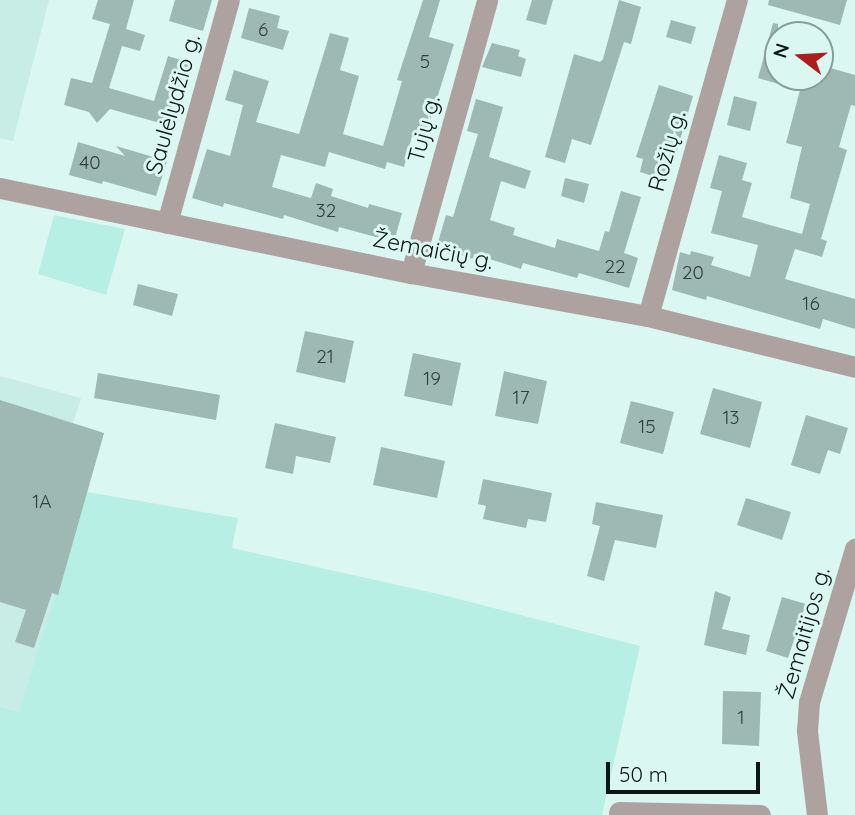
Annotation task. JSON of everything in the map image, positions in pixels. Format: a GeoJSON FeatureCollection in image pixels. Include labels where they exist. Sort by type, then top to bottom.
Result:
{"type":"FeatureCollection","features":[{"type":"Feature","properties":{"kind":"street","name":"Saulėlydžio g."},"geometry":{"type":"LineString","coordinates":[[167,223],[229,0]]}},
{"type":"Feature","properties":{"kind":"street","name":"Tujų g."},"geometry":{"type":"LineString","coordinates":[[411,273],[487,0]]}},
{"type":"Feature","properties":{"kind":"street","name":"Rožių g."},"geometry":{"type":"LineString","coordinates":[[648,316],[737,0]]}},
{"type":"Feature","properties":{"kind":"street","name":"Žemaičių g."},"geometry":{"type":"LineString","coordinates":[[0,188],[411,273],[648,316],[855,367]]}},
{"type":"Feature","properties":{"kind":"street","name":"Žemaitijos g."},"geometry":{"type":"LineString","coordinates":[[817,815],[807,731],[809,702],[855,549]]}},
{"type":"Feature","properties":{"kind":"street"},"geometry":{"type":"LineString","coordinates":[[619,812],[760,815]]}},
{"type":"Feature","properties":{"kind":"shaded area"},"geometry":{"type":"Polygon","coordinates":[[[0,0],[49,0],[13,141],[0,138],[0,0]]]}},
{"type":"Feature","properties":{"kind":"shaded area"},"geometry":{"type":"Polygon","coordinates":[[[54,215],[125,229],[106,295],[38,274],[54,215]]]}},
{"type":"Feature","properties":{"kind":"shaded area"},"geometry":{"type":"Polygon","coordinates":[[[0,376],[81,398],[73,423],[104,433],[58,595],[19,712],[0,706],[0,376]]]}},
{"type":"Feature","properties":{"kind":"shaded area"},"geometry":{"type":"Polygon","coordinates":[[[87,492],[238,518],[232,548],[447,596],[640,646],[602,815],[0,815],[0,706],[19,712],[87,492]]]}},
{"type":"Feature","properties":{"kind":"building"},"geometry":{"type":"Polygon","coordinates":[[[98,0],[134,0],[126,29],[145,35],[140,51],[122,46],[109,88],[154,101],[168,56],[194,64],[185,94],[177,92],[167,125],[110,109],[97,123],[89,112],[64,105],[71,78],[92,83],[110,24],[92,19],[98,0]]]}},
{"type":"Feature","properties":{"kind":"building"},"geometry":{"type":"Polygon","coordinates":[[[175,0],[212,0],[203,31],[169,21],[175,0]]]}},
{"type":"Feature","properties":{"kind":"building"},"geometry":{"type":"Polygon","coordinates":[[[423,0],[440,0],[429,37],[454,44],[424,140],[412,136],[404,167],[387,162],[385,169],[329,152],[325,167],[281,155],[272,187],[311,198],[316,183],[333,189],[331,196],[368,208],[369,204],[402,213],[394,242],[339,227],[338,232],[284,215],[283,219],[224,203],[223,207],[192,198],[207,149],[230,156],[243,105],[225,100],[234,70],[269,81],[256,122],[299,134],[330,33],[349,38],[340,70],[359,76],[343,134],[383,146],[402,81],[397,80],[423,0]]]}},
{"type":"Feature","properties":{"kind":"building"},"geometry":{"type":"Polygon","coordinates":[[[532,0],[553,0],[546,25],[526,20],[532,0]]]}},
{"type":"Feature","properties":{"kind":"building"},"geometry":{"type":"Polygon","coordinates":[[[619,0],[641,7],[631,44],[624,42],[591,145],[572,139],[565,163],[545,157],[574,54],[600,62],[603,59],[619,0]]]}},
{"type":"Feature","properties":{"kind":"building"},"geometry":{"type":"Polygon","coordinates":[[[769,0],[847,0],[840,25],[834,21],[768,5],[769,0]]]}},
{"type":"Feature","properties":{"kind":"building"},"geometry":{"type":"Polygon","coordinates":[[[249,8],[280,16],[277,28],[289,31],[283,50],[241,38],[249,8]]]}},
{"type":"Feature","properties":{"kind":"building"},"geometry":{"type":"Polygon","coordinates":[[[671,20],[696,27],[691,44],[666,37],[671,20]]]}},
{"type":"Feature","properties":{"kind":"building"},"geometry":{"type":"Polygon","coordinates":[[[492,43],[520,50],[518,56],[526,59],[521,77],[482,67],[492,43]]]}},
{"type":"Feature","properties":{"kind":"building"},"geometry":{"type":"Polygon","coordinates":[[[764,56],[764,80],[758,78],[764,56]]]}},
{"type":"Feature","properties":{"kind":"building"},"geometry":{"type":"Polygon","coordinates":[[[834,69],[855,75],[855,106],[851,105],[839,147],[847,150],[821,239],[827,241],[822,257],[795,249],[785,279],[855,299],[855,329],[823,319],[820,329],[707,296],[706,300],[672,290],[680,252],[690,255],[691,251],[714,257],[711,265],[750,277],[758,245],[711,233],[722,191],[710,188],[719,155],[747,163],[742,180],[752,183],[742,217],[802,234],[810,204],[790,198],[802,147],[786,143],[800,91],[834,91],[834,69]]]}},
{"type":"Feature","properties":{"kind":"building"},"geometry":{"type":"Polygon","coordinates":[[[659,85],[693,96],[668,181],[640,172],[643,159],[636,157],[659,85]]]}},
{"type":"Feature","properties":{"kind":"building"},"geometry":{"type":"Polygon","coordinates":[[[734,96],[757,102],[750,131],[727,125],[734,96]]]}},
{"type":"Feature","properties":{"kind":"building"},"geometry":{"type":"Polygon","coordinates":[[[476,99],[503,107],[489,157],[531,171],[525,189],[501,181],[490,220],[515,228],[513,235],[555,248],[557,239],[599,251],[605,231],[609,232],[621,191],[641,197],[624,253],[638,258],[629,288],[579,273],[577,278],[523,263],[521,269],[474,254],[473,259],[436,249],[446,215],[453,217],[478,134],[467,131],[476,99]]]}},
{"type":"Feature","properties":{"kind":"building"},"geometry":{"type":"Polygon","coordinates":[[[78,142],[125,156],[116,146],[167,161],[156,196],[103,181],[102,184],[69,175],[78,142]]]}},
{"type":"Feature","properties":{"kind":"building"},"geometry":{"type":"Polygon","coordinates":[[[565,178],[589,184],[584,203],[561,196],[565,178]]]}},
{"type":"Feature","properties":{"kind":"building"},"geometry":{"type":"Polygon","coordinates":[[[138,284],[178,294],[172,316],[133,305],[138,284]]]}},
{"type":"Feature","properties":{"kind":"building"},"geometry":{"type":"Polygon","coordinates":[[[305,331],[354,341],[345,383],[296,372],[305,331]]]}},
{"type":"Feature","properties":{"kind":"building"},"geometry":{"type":"Polygon","coordinates":[[[413,353],[461,363],[452,406],[404,396],[413,353]]]}},
{"type":"Feature","properties":{"kind":"building"},"geometry":{"type":"Polygon","coordinates":[[[504,371],[547,381],[538,424],[495,416],[504,371]]]}},
{"type":"Feature","properties":{"kind":"building"},"geometry":{"type":"Polygon","coordinates":[[[98,373],[220,395],[216,420],[94,398],[98,373]]]}},
{"type":"Feature","properties":{"kind":"building"},"geometry":{"type":"Polygon","coordinates":[[[713,388],[762,402],[750,448],[700,434],[713,388]]]}},
{"type":"Feature","properties":{"kind":"building"},"geometry":{"type":"Polygon","coordinates":[[[0,400],[104,433],[58,595],[52,593],[34,648],[15,642],[26,610],[0,602],[0,400]]]}},
{"type":"Feature","properties":{"kind":"building"},"geometry":{"type":"Polygon","coordinates":[[[631,401],[674,412],[663,454],[620,443],[631,401]]]}},
{"type":"Feature","properties":{"kind":"building"},"geometry":{"type":"Polygon","coordinates":[[[806,415],[848,428],[840,454],[828,450],[820,474],[791,465],[806,415]]]}},
{"type":"Feature","properties":{"kind":"building"},"geometry":{"type":"Polygon","coordinates":[[[275,423],[336,437],[330,463],[296,456],[293,474],[265,468],[275,423]]]}},
{"type":"Feature","properties":{"kind":"building"},"geometry":{"type":"Polygon","coordinates":[[[381,447],[445,461],[437,498],[373,485],[381,447]]]}},
{"type":"Feature","properties":{"kind":"building"},"geometry":{"type":"Polygon","coordinates":[[[483,479],[552,493],[546,522],[528,519],[526,528],[483,519],[486,506],[478,504],[483,479]]]}},
{"type":"Feature","properties":{"kind":"building"},"geometry":{"type":"Polygon","coordinates":[[[746,498],[791,512],[782,540],[737,525],[746,498]]]}},
{"type":"Feature","properties":{"kind":"building"},"geometry":{"type":"Polygon","coordinates":[[[596,502],[663,515],[656,548],[615,540],[604,581],[587,576],[600,526],[592,524],[596,502]]]}},
{"type":"Feature","properties":{"kind":"building"},"geometry":{"type":"Polygon","coordinates":[[[715,591],[731,597],[722,629],[750,635],[746,655],[704,645],[715,591]]]}},
{"type":"Feature","properties":{"kind":"building"},"geometry":{"type":"Polygon","coordinates":[[[782,597],[806,604],[788,658],[766,651],[782,597]]]}},
{"type":"Feature","properties":{"kind":"building"},"geometry":{"type":"Polygon","coordinates":[[[723,691],[761,692],[759,746],[722,744],[723,691]]]}}]}
